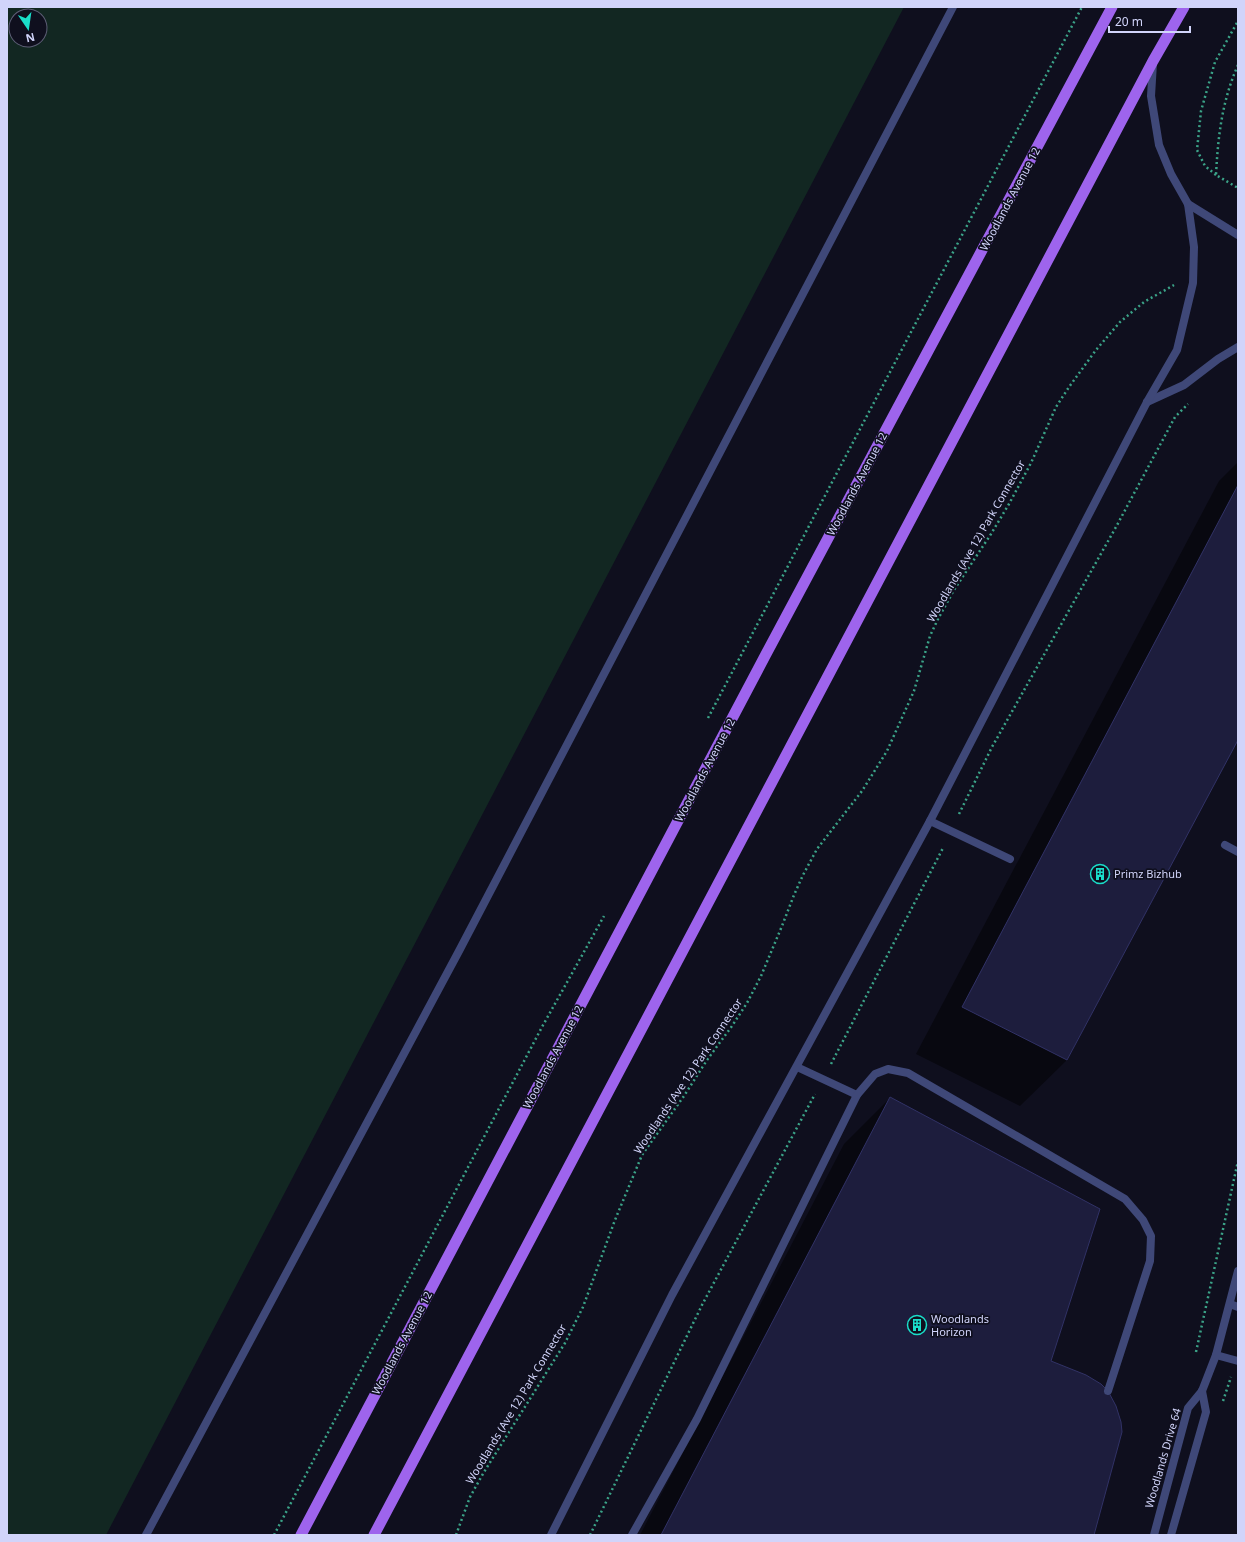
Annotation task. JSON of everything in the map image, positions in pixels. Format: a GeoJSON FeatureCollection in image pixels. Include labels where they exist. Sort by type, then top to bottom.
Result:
{"type":"FeatureCollection","features":[{"type":"Feature","properties":{"kind":"main road","name":"Woodlands Avenue 12"},"geometry":{"type":"LineString","coordinates":[[300,1535],[761,663],[1112,7]]}},
{"type":"Feature","properties":{"kind":"main road"},"geometry":{"type":"LineString","coordinates":[[374,1535],[1154,61],[1184,7]]}},
{"type":"Feature","properties":{"kind":"street"},"geometry":{"type":"LineString","coordinates":[[146,1535],[459,951],[954,7]]}},
{"type":"Feature","properties":{"kind":"street"},"geometry":{"type":"LineString","coordinates":[[550,1535],[672,1295],[930,821],[1147,402],[1177,350],[1192,289],[1194,247],[1188,204],[1171,174],[1159,144],[1151,96],[1154,61]]}},
{"type":"Feature","properties":{"kind":"street"},"geometry":{"type":"LineString","coordinates":[[1188,204],[1238,235]]}},
{"type":"Feature","properties":{"kind":"street"},"geometry":{"type":"LineString","coordinates":[[1147,402],[1184,385],[1218,359],[1238,347]]}},
{"type":"Feature","properties":{"kind":"street"},"geometry":{"type":"LineString","coordinates":[[930,821],[1010,859]]}},
{"type":"Feature","properties":{"kind":"street"},"geometry":{"type":"LineString","coordinates":[[1225,845],[1238,852]]}},
{"type":"Feature","properties":{"kind":"street"},"geometry":{"type":"LineString","coordinates":[[797,1067],[857,1095]]}},
{"type":"Feature","properties":{"kind":"street"},"geometry":{"type":"LineString","coordinates":[[632,1535],[698,1419],[857,1095],[874,1074],[888,1069],[908,1073],[1125,1199],[1143,1220],[1151,1236],[1150,1261],[1108,1391]]}},
{"type":"Feature","properties":{"kind":"street","name":"Woodlands Drive 64"},"geometry":{"type":"LineString","coordinates":[[1154,1535],[1188,1408],[1202,1391],[1216,1355],[1238,1271]]}},
{"type":"Feature","properties":{"kind":"street"},"geometry":{"type":"LineString","coordinates":[[1230,1304],[1238,1307]]}},
{"type":"Feature","properties":{"kind":"street"},"geometry":{"type":"LineString","coordinates":[[1216,1355],[1238,1361]]}},
{"type":"Feature","properties":{"kind":"street"},"geometry":{"type":"LineString","coordinates":[[1171,1535],[1206,1412],[1202,1391]]}},
{"type":"Feature","properties":{"kind":"path"},"geometry":{"type":"LineString","coordinates":[[706,722],[741,652],[878,396],[1082,7]]}},
{"type":"Feature","properties":{"kind":"path"},"geometry":{"type":"LineString","coordinates":[[1238,21],[1215,62],[1200,111],[1197,150],[1206,166],[1238,188]]}},
{"type":"Feature","properties":{"kind":"path"},"geometry":{"type":"LineString","coordinates":[[1216,174],[1219,130],[1224,104],[1238,65]]}},
{"type":"Feature","properties":{"kind":"path","name":"Woodlands (Ave 12) Park Connector"},"geometry":{"type":"LineString","coordinates":[[456,1535],[470,1497],[484,1472],[565,1343],[583,1307],[614,1220],[642,1155],[747,1003],[761,976],[806,869],[817,850],[873,775],[887,751],[914,691],[930,636],[938,619],[954,590],[1009,504],[1031,463],[1056,407],[1096,350],[1120,322],[1144,302],[1174,285],[1192,289]]}},
{"type":"Feature","properties":{"kind":"path"},"geometry":{"type":"LineString","coordinates":[[590,1535],[702,1305],[824,1079],[952,831],[992,747],[1112,534],[1175,417],[1191,402]]}},
{"type":"Feature","properties":{"kind":"path"},"geometry":{"type":"LineString","coordinates":[[274,1535],[542,1027],[607,909]]}},
{"type":"Feature","properties":{"kind":"path"},"geometry":{"type":"LineString","coordinates":[[1195,1355],[1238,1161]]}},
{"type":"Feature","properties":{"kind":"green space"},"geometry":{"type":"Polygon","coordinates":[[[7,7],[904,7],[106,1535],[7,1535],[7,7]]]}},
{"type":"Feature","properties":{"kind":"building","name":"Primz Bizhub"},"geometry":{"type":"Polygon","coordinates":[[[1238,485],[1238,740],[1067,1060],[962,1007],[1238,485]]]}},
{"type":"Feature","properties":{"kind":"building","name":"Woodlands Horizon"},"geometry":{"type":"Polygon","coordinates":[[[890,1097],[1100,1209],[1051,1361],[1086,1375],[1101,1384],[1108,1391],[1116,1406],[1121,1422],[1122,1432],[1094,1535],[661,1535],[890,1097]]]}},
{"type":"Feature","properties":{"kind":"place","name":"Primz Bizhub"},"geometry":{"type":"Point","coordinates":[1100,874]}},
{"type":"Feature","properties":{"kind":"place","name":"Woodlands Horizon"},"geometry":{"type":"Point","coordinates":[917,1325]}}]}
